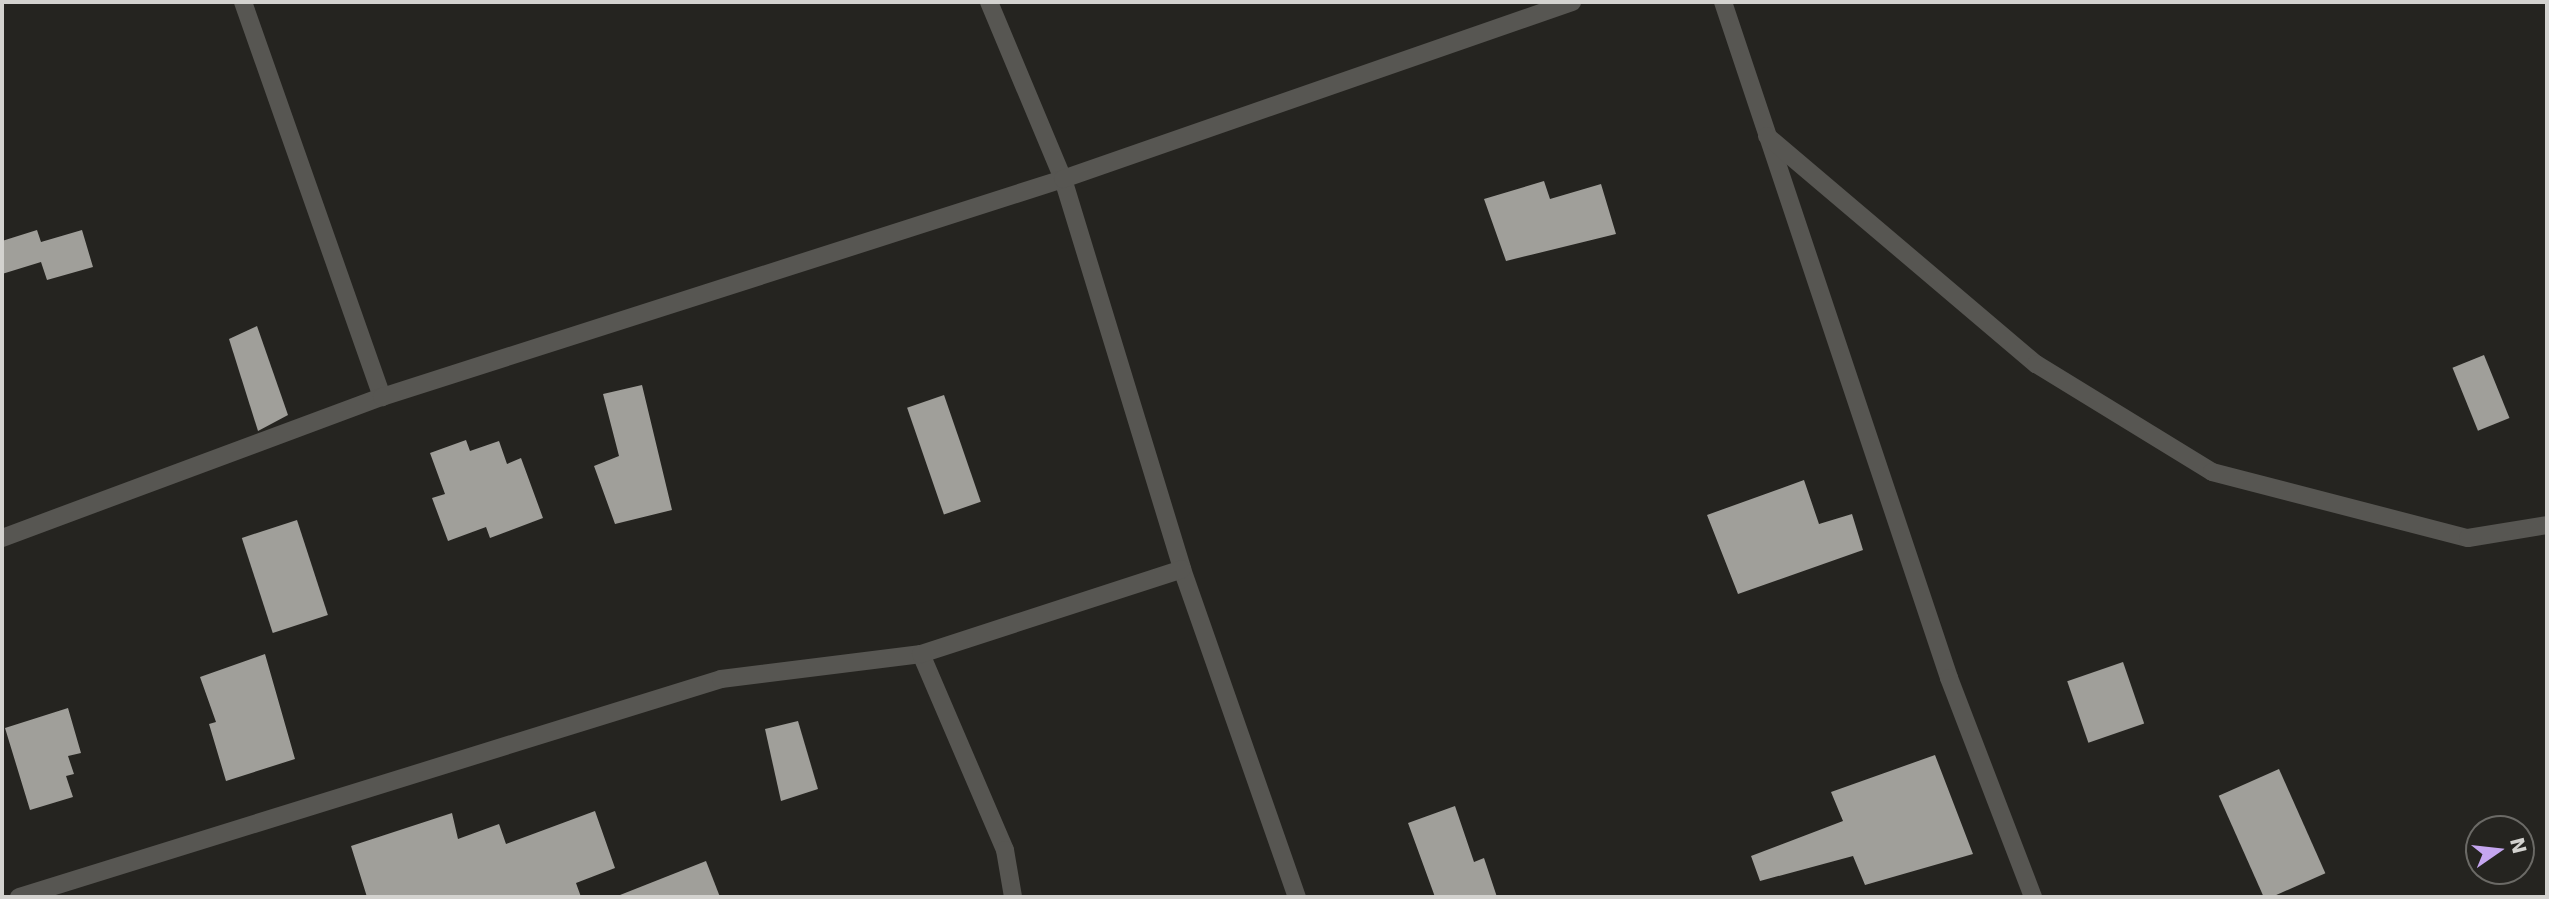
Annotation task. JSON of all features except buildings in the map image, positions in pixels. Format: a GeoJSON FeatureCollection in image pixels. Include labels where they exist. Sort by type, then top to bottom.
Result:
{"type":"FeatureCollection","features":[{"type":"Feature","properties":{"kind":"street"},"geometry":{"type":"LineString","coordinates":[[243,2],[382,397]]}},
{"type":"Feature","properties":{"kind":"street"},"geometry":{"type":"LineString","coordinates":[[989,2],[1063,178],[1182,569],[1297,897]]}},
{"type":"Feature","properties":{"kind":"street"},"geometry":{"type":"LineString","coordinates":[[2,538],[382,397],[1063,178],[1572,2]]}},
{"type":"Feature","properties":{"kind":"street"},"geometry":{"type":"LineString","coordinates":[[1723,2],[1949,678],[2033,897]]}},
{"type":"Feature","properties":{"kind":"street"},"geometry":{"type":"LineString","coordinates":[[1767,136],[2036,365],[2212,472],[2468,538],[2547,525]]}},
{"type":"Feature","properties":{"kind":"street"},"geometry":{"type":"LineString","coordinates":[[19,897],[721,679],[921,654],[1182,569]]}},
{"type":"Feature","properties":{"kind":"street"},"geometry":{"type":"LineString","coordinates":[[921,654],[1005,850],[1013,897]]}}]}
